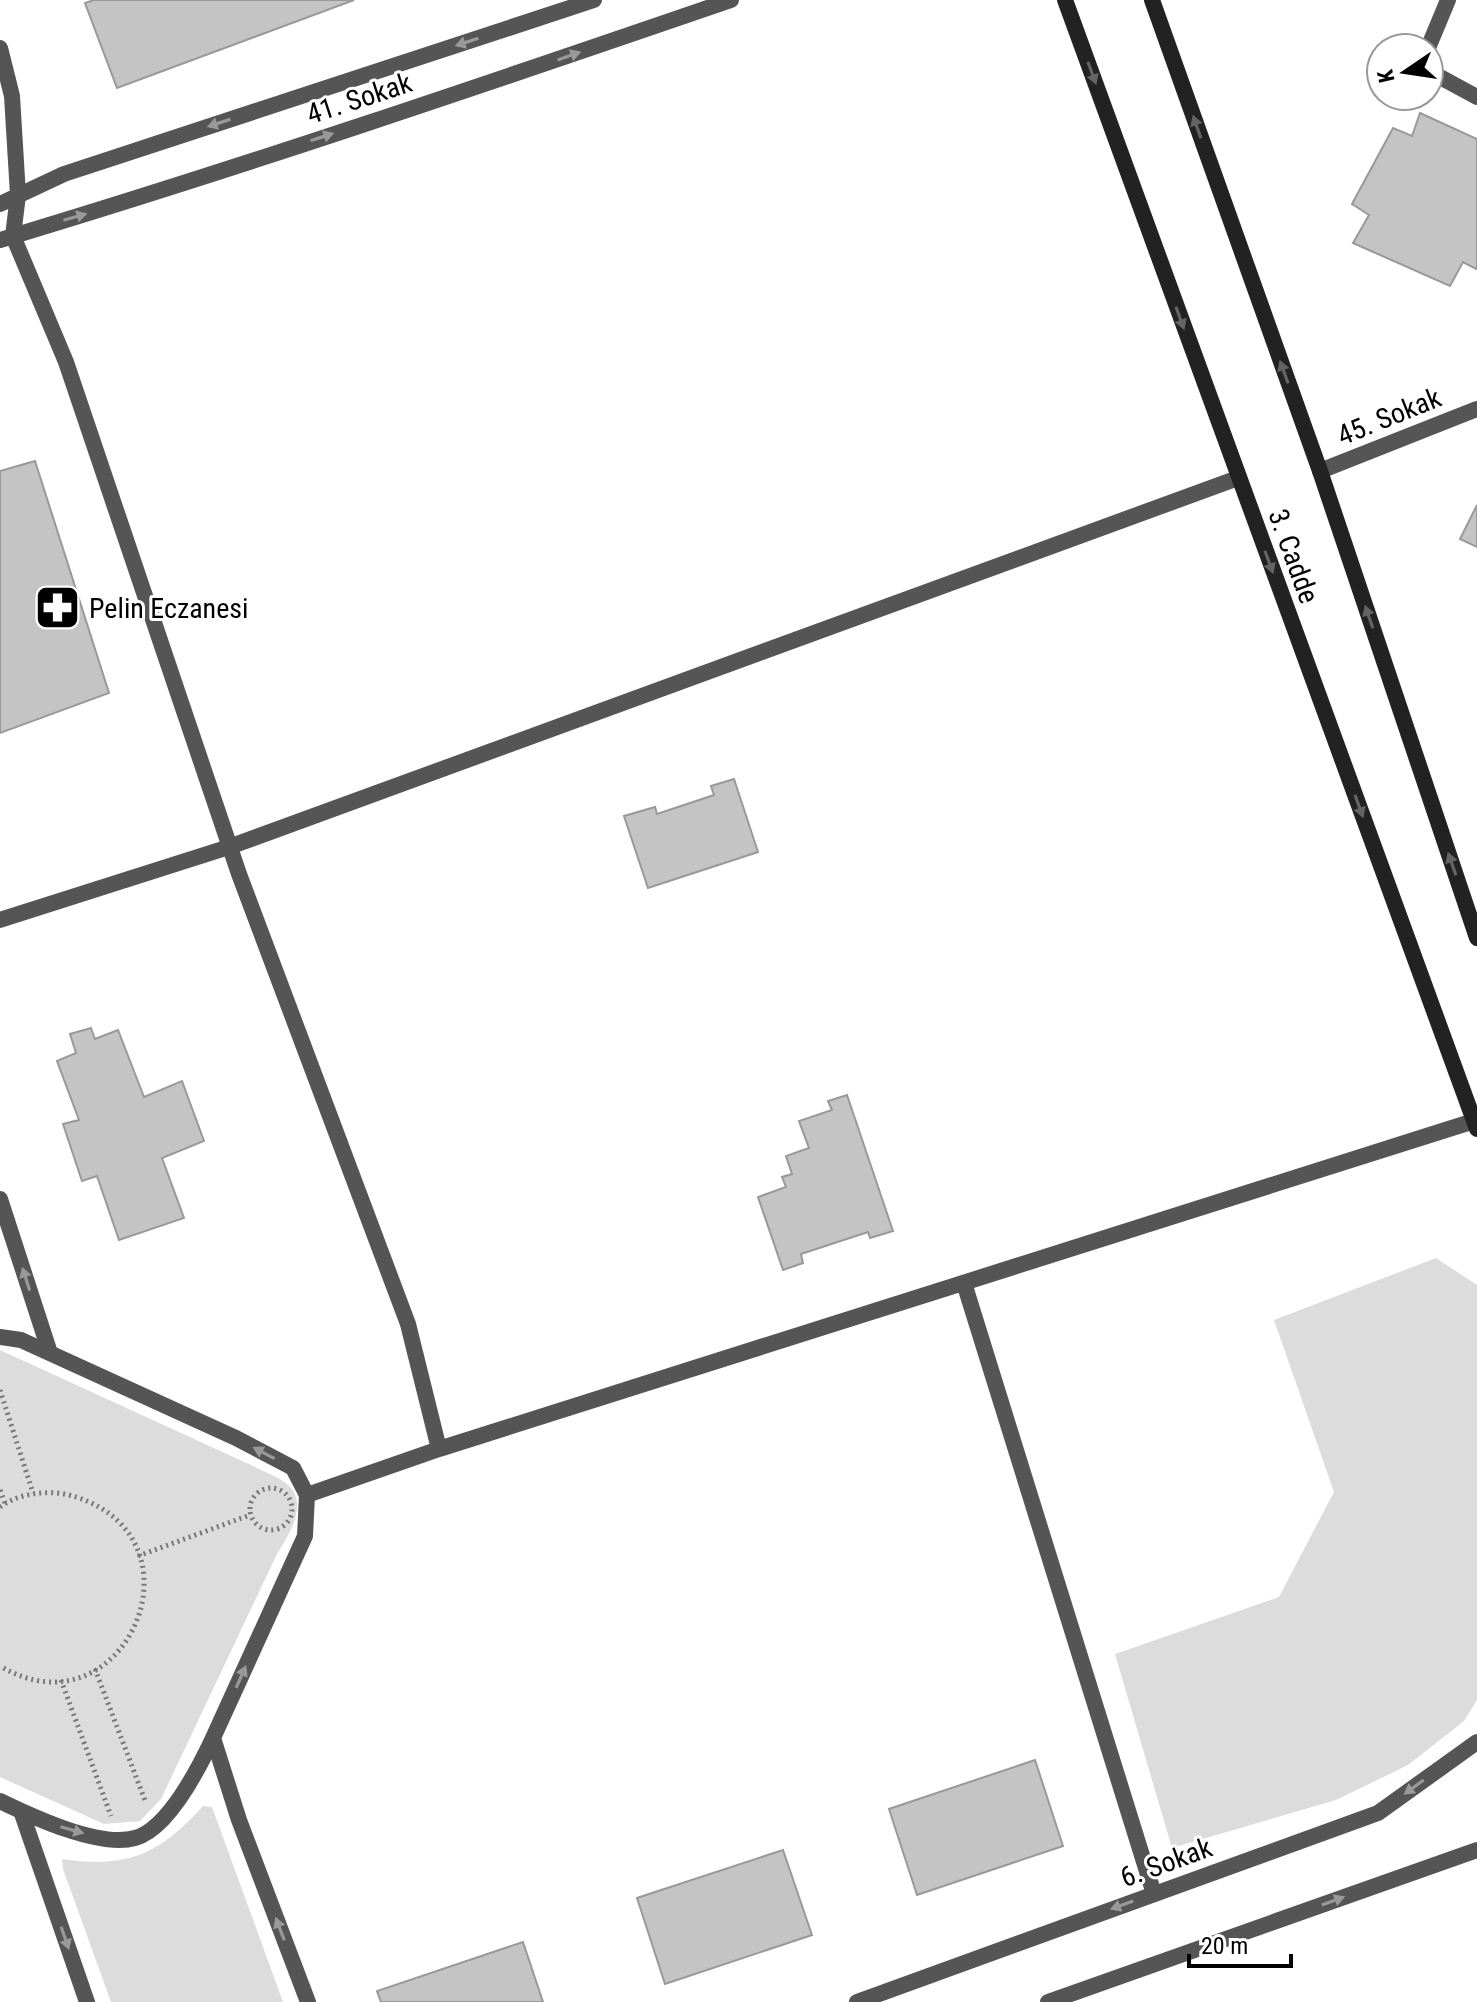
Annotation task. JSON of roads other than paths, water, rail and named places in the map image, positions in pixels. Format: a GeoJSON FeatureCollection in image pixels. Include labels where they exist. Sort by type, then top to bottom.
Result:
{"type":"FeatureCollection","features":[{"type":"Feature","properties":{"kind":"main road","name":"3. Cadde"},"geometry":{"type":"LineString","coordinates":[[1065,0],[1476,1125]]}},
{"type":"Feature","properties":{"kind":"main road","name":"3. Cadde"},"geometry":{"type":"LineString","coordinates":[[1152,0],[1320,471],[1477,938]]}},
{"type":"Feature","properties":{"kind":"street","name":"41. Sokak"},"geometry":{"type":"LineString","coordinates":[[0,204],[64,174],[594,0]]}},
{"type":"Feature","properties":{"kind":"street","name":"41. Sokak"},"geometry":{"type":"LineString","coordinates":[[6,238],[514,75],[731,0]]}},
{"type":"Feature","properties":{"kind":"street"},"geometry":{"type":"LineString","coordinates":[[1435,32],[1448,0]]}},
{"type":"Feature","properties":{"kind":"street"},"geometry":{"type":"LineString","coordinates":[[0,48],[12,96],[18,195],[6,238],[66,362],[229,847],[408,1324],[439,1449]]}},
{"type":"Feature","properties":{"kind":"street"},"geometry":{"type":"LineString","coordinates":[[1445,80],[1477,97]]}},
{"type":"Feature","properties":{"kind":"street","name":"45. Sokak"},"geometry":{"type":"LineString","coordinates":[[1320,471],[1477,409]]}},
{"type":"Feature","properties":{"kind":"street"},"geometry":{"type":"LineString","coordinates":[[0,920],[229,847],[1238,478]]}},
{"type":"Feature","properties":{"kind":"street"},"geometry":{"type":"LineString","coordinates":[[307,1495],[439,1449],[1476,1125]]}},
{"type":"Feature","properties":{"kind":"street"},"geometry":{"type":"LineString","coordinates":[[0,1199],[50,1353]]}},
{"type":"Feature","properties":{"kind":"street"},"geometry":{"type":"LineString","coordinates":[[964,1283],[1154,1894]]}},
{"type":"Feature","properties":{"kind":"street"},"geometry":{"type":"LineString","coordinates":[[0,1337],[21,1340],[236,1438],[293,1468],[307,1495],[305,1536],[203,1761],[181,1795],[155,1826],[137,1838],[120,1840],[46,1823],[0,1801]]}},
{"type":"Feature","properties":{"kind":"street"},"geometry":{"type":"LineString","coordinates":[[213,1738],[239,1820],[308,2002]]}},
{"type":"Feature","properties":{"kind":"street","name":"6. Sokak"},"geometry":{"type":"LineString","coordinates":[[857,2002],[1378,1813],[1477,1742]]}},
{"type":"Feature","properties":{"kind":"street"},"geometry":{"type":"LineString","coordinates":[[21,1811],[87,2002]]}},
{"type":"Feature","properties":{"kind":"street"},"geometry":{"type":"LineString","coordinates":[[1048,2002],[1477,1850]]}},
{"type":"Feature","properties":{"kind":"place","name":"Pelin Eczanesi"},"geometry":{"type":"Point","coordinates":[58,608]}}]}
